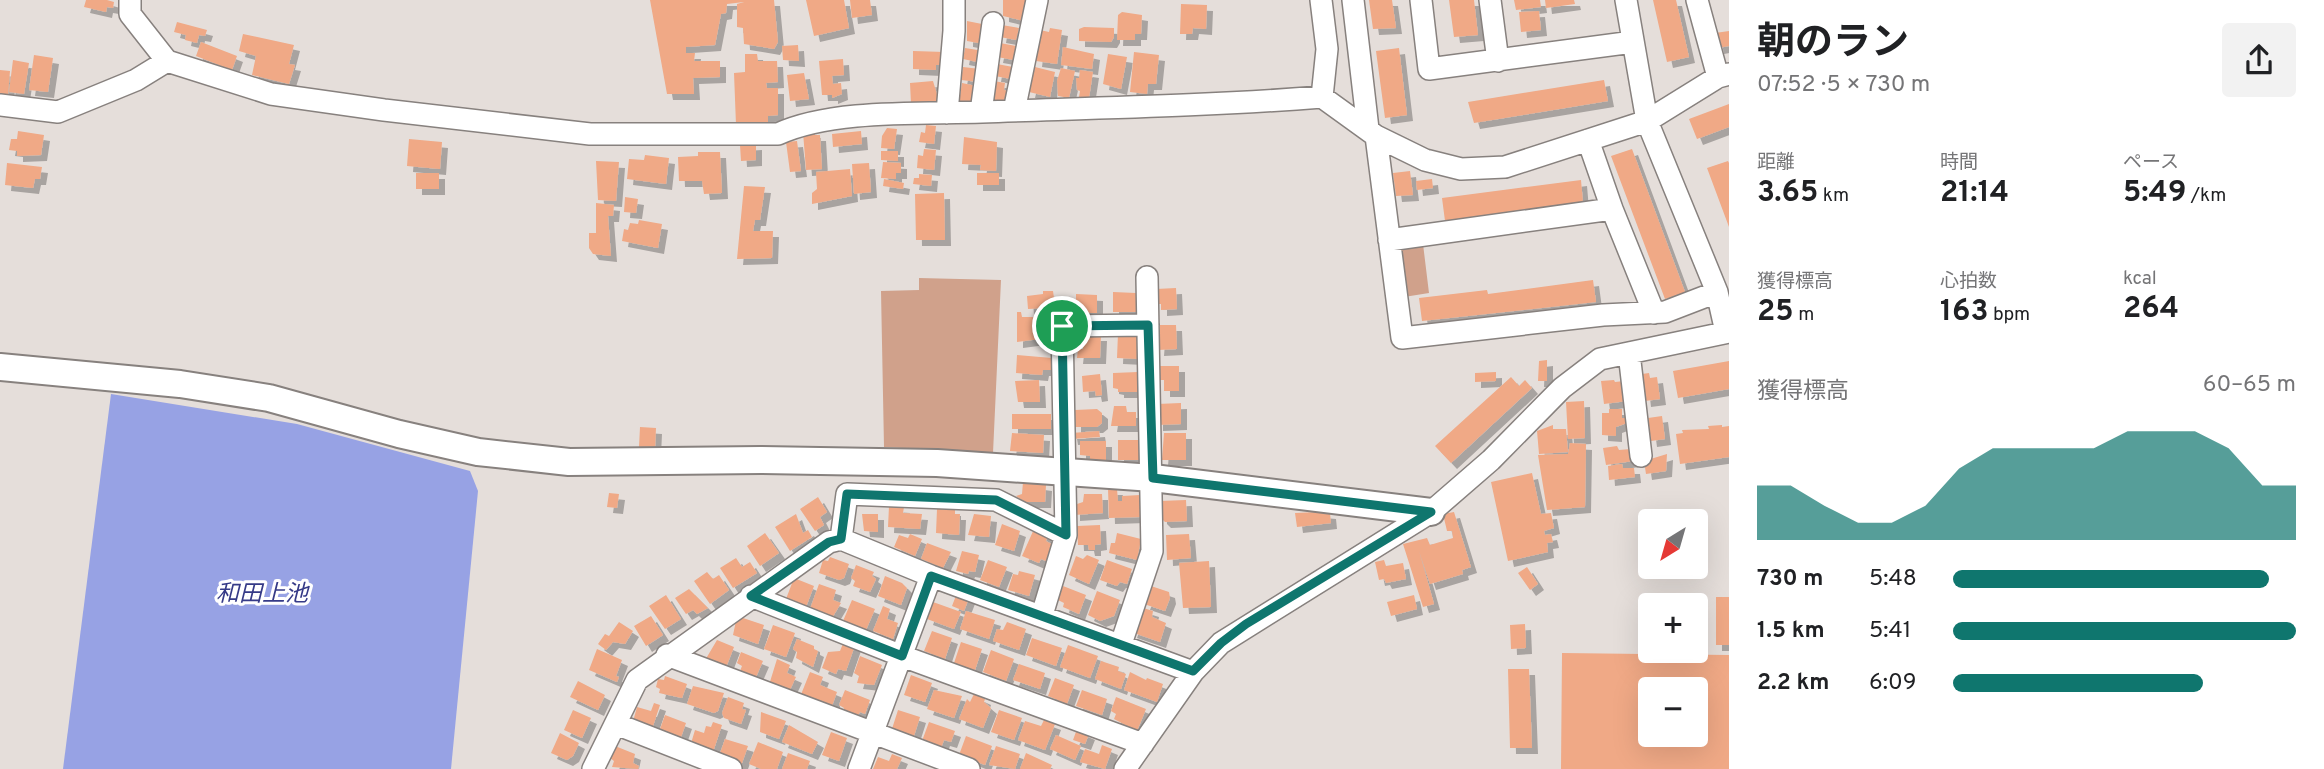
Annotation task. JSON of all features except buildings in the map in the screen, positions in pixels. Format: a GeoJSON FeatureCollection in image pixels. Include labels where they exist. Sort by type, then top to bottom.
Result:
{"type":"FeatureCollection","features":[{"type":"Feature","properties":{"kind":"street"},"geometry":{"type":"LineString","coordinates":[[130,0],[130,13],[167,61],[271,93],[590,134],[778,134],[803,123],[947,113],[1227,104],[1322,97],[1372,133],[1424,160],[1461,169],[1506,167],[1647,121],[1724,76],[1697,0]]}},
{"type":"Feature","properties":{"kind":"street"},"geometry":{"type":"LineString","coordinates":[[947,113],[954,0]]}},
{"type":"Feature","properties":{"kind":"street"},"geometry":{"type":"LineString","coordinates":[[1014,111],[1037,0]]}},
{"type":"Feature","properties":{"kind":"street"},"geometry":{"type":"LineString","coordinates":[[1321,0],[1327,49],[1322,97]]}},
{"type":"Feature","properties":{"kind":"street"},"geometry":{"type":"LineString","coordinates":[[1353,0],[1402,338],[1603,315],[1654,313],[1717,292]]}},
{"type":"Feature","properties":{"kind":"street"},"geometry":{"type":"LineString","coordinates":[[1421,0],[1429,69],[1633,41]]}},
{"type":"Feature","properties":{"kind":"street"},"geometry":{"type":"LineString","coordinates":[[1490,0],[1498,61]]}},
{"type":"Feature","properties":{"kind":"street"},"geometry":{"type":"LineString","coordinates":[[1125,769],[1193,671],[1221,643],[1246,624],[1431,512],[1491,460],[1562,388],[1600,359],[1728,332],[1717,292],[1647,121],[1626,0]]}},
{"type":"Feature","properties":{"kind":"street"},"geometry":{"type":"LineString","coordinates":[[981,112],[993,23]]}},
{"type":"Feature","properties":{"kind":"street"},"geometry":{"type":"LineString","coordinates":[[0,105],[58,112],[136,80],[167,61]]}},
{"type":"Feature","properties":{"kind":"street"},"geometry":{"type":"LineString","coordinates":[[1588,140],[1612,209],[1654,313]]}},
{"type":"Feature","properties":{"kind":"street"},"geometry":{"type":"LineString","coordinates":[[1389,240],[1612,209]]}},
{"type":"Feature","properties":{"kind":"street"},"geometry":{"type":"LineString","coordinates":[[1121,644],[1152,551],[1153,478],[1147,277]]}},
{"type":"Feature","properties":{"kind":"street"},"geometry":{"type":"LineString","coordinates":[[1042,615],[1066,535],[1062,326],[1148,325]]}},
{"type":"Feature","properties":{"kind":"street"},"geometry":{"type":"LineString","coordinates":[[1629,353],[1629,432],[1640,456]]}},
{"type":"Feature","properties":{"kind":"street"},"geometry":{"type":"LineString","coordinates":[[0,367],[180,384],[269,398],[399,434],[478,452],[569,462],[761,460],[937,463],[1066,470],[1431,512]]}},
{"type":"Feature","properties":{"kind":"street"},"geometry":{"type":"LineString","coordinates":[[841,539],[847,494],[996,500],[1066,535]]}},
{"type":"Feature","properties":{"kind":"street"},"geometry":{"type":"LineString","coordinates":[[593,769],[637,680],[829,542],[841,539],[931,576],[1193,671]]}},
{"type":"Feature","properties":{"kind":"street"},"geometry":{"type":"LineString","coordinates":[[859,769],[931,576]]}},
{"type":"Feature","properties":{"kind":"street"},"geometry":{"type":"LineString","coordinates":[[751,596],[902,656],[1143,744]]}},
{"type":"Feature","properties":{"kind":"street"},"geometry":{"type":"LineString","coordinates":[[667,656],[969,769]]}},
{"type":"Feature","properties":{"kind":"street"},"geometry":{"type":"LineString","coordinates":[[616,724],[731,769]]}},
{"type":"Feature","properties":{"kind":"shaded area"},"geometry":{"type":"Polygon","coordinates":[[[1423,244],[1429,293],[1404,297],[1399,246],[1423,244]]]}},
{"type":"Feature","properties":{"kind":"shaded area"},"geometry":{"type":"Polygon","coordinates":[[[919,278],[1001,280],[993,453],[884,447],[881,291],[919,290],[919,278]]]}},
{"type":"Feature","properties":{"kind":"water","name":"和田上池"},"geometry":{"type":"Polygon","coordinates":[[[111,394],[297,424],[470,471],[478,491],[451,769],[63,769],[111,394]]]}},
{"type":"Feature","properties":{"kind":"route"},"geometry":{"type":"LineString","coordinates":[[1148,325],[1153,478],[1431,512],[1246,624],[1221,643],[1193,671],[931,576],[902,656],[751,596],[829,542],[841,539],[847,494],[996,500],[1066,535],[1062,326],[1148,325]]}}]}
